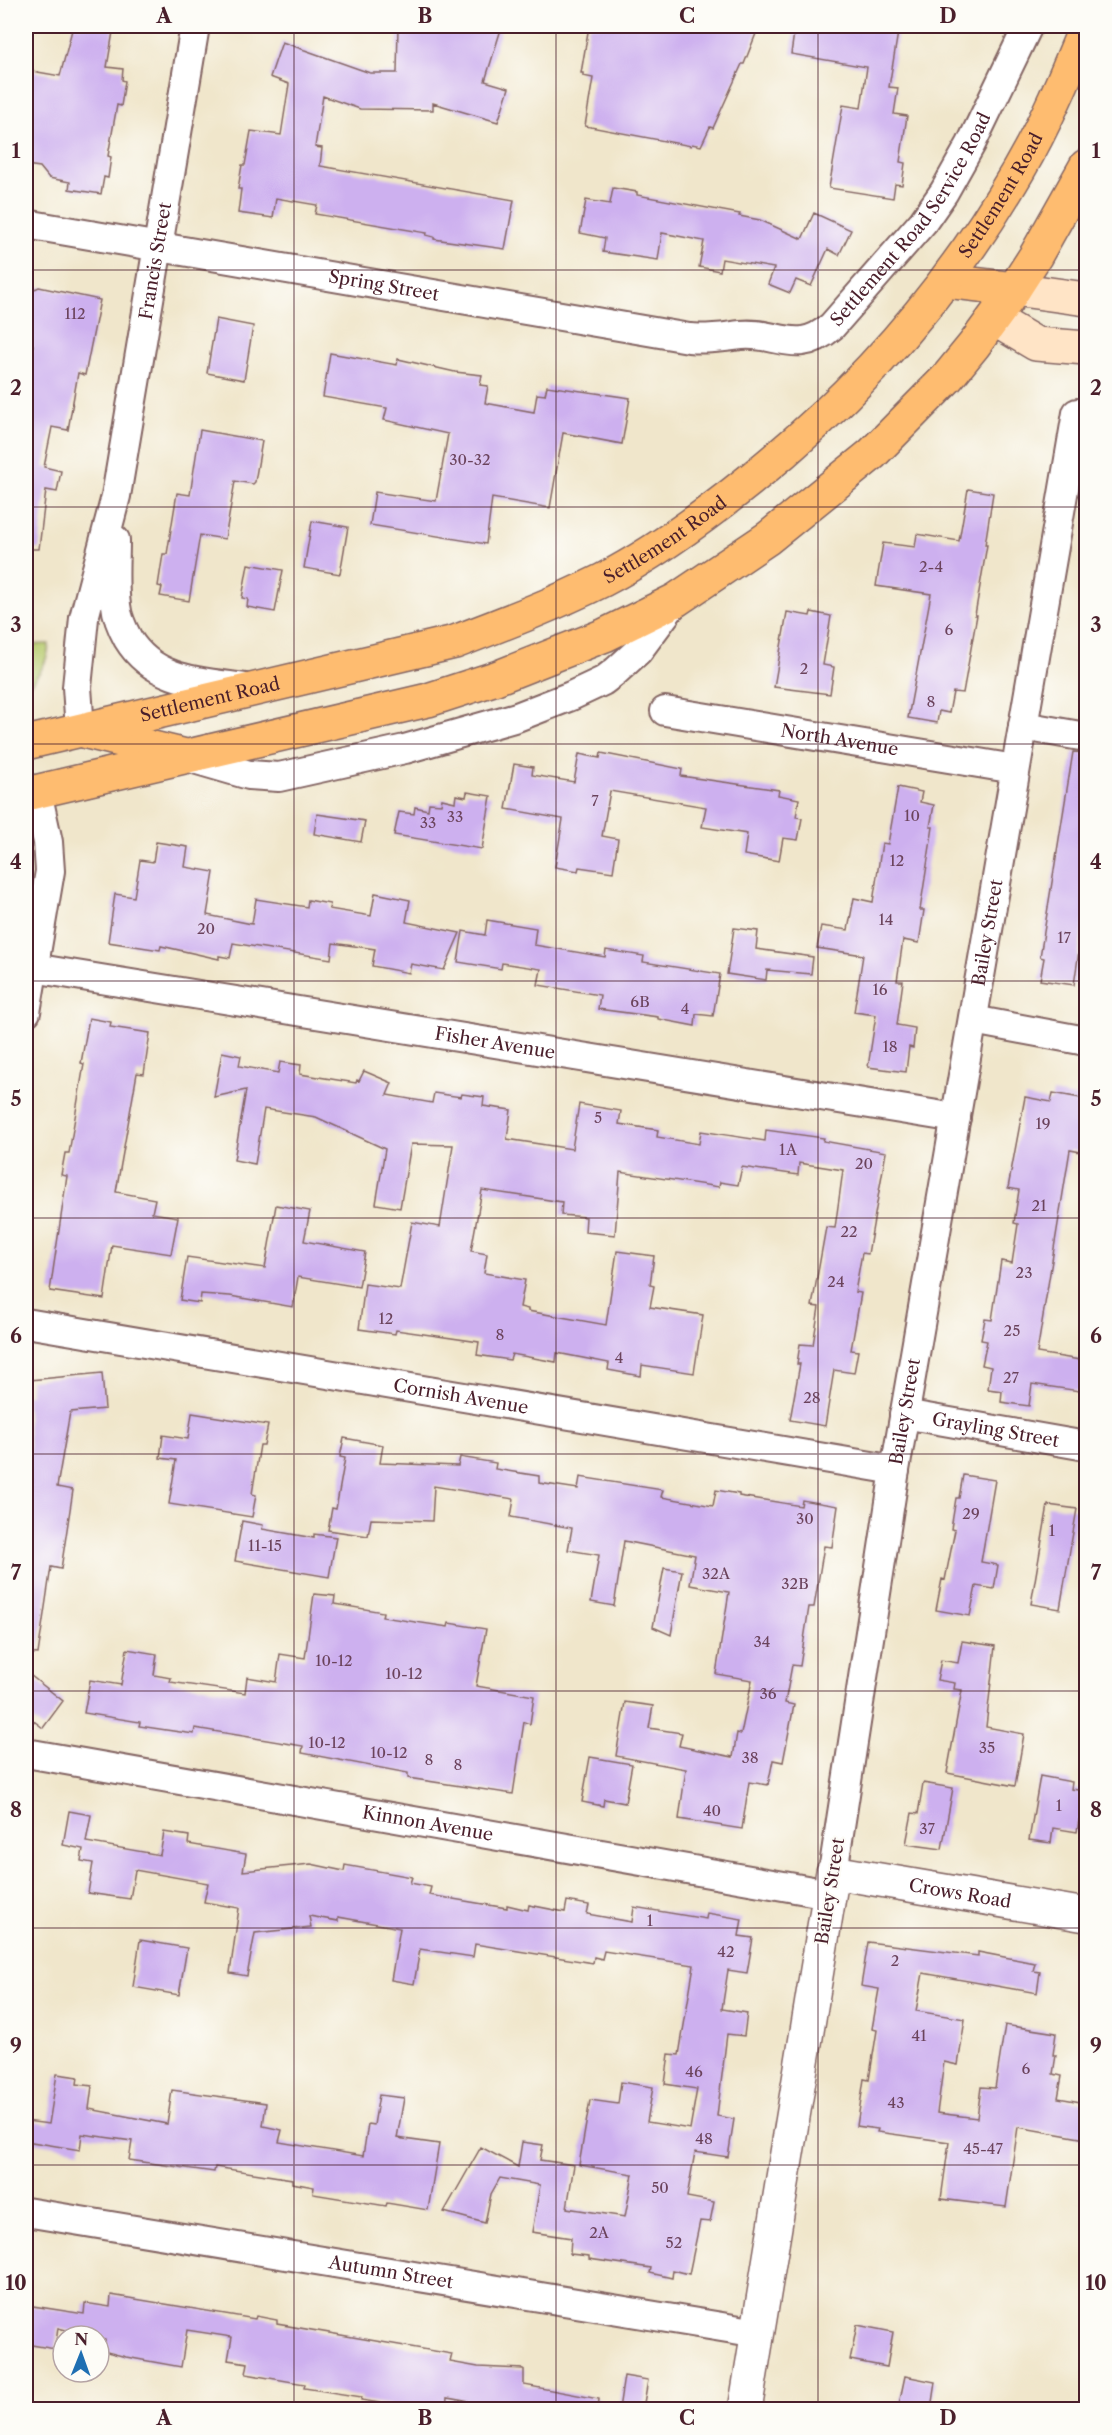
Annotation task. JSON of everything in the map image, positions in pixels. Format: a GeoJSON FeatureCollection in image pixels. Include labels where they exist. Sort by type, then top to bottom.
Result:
{"type":"FeatureCollection","features":[{"type":"Feature","properties":{"kind":"highway","name":"Settlement Road"},"geometry":{"type":"LineString","coordinates":[[26,743],[455,642],[559,600],[637,561],[734,493],[815,426],[876,364],[946,281],[979,235],[1019,169],[1045,120],[1086,26]]}},
{"type":"Feature","properties":{"kind":"highway"},"geometry":{"type":"LineString","coordinates":[[26,750],[31,793],[428,699],[496,678],[605,635],[676,600],[768,538],[872,454],[954,370],[994,318],[1042,246],[1086,166]]}},
{"type":"Feature","properties":{"kind":"highway"},"geometry":{"type":"LineString","coordinates":[[946,281],[1014,289]]}},
{"type":"Feature","properties":{"kind":"highway"},"geometry":{"type":"LineString","coordinates":[[946,281],[994,318]]}},
{"type":"Feature","properties":{"kind":"highway"},"geometry":{"type":"LineString","coordinates":[[80,730],[187,756]]}},
{"type":"Feature","properties":{"kind":"main road"},"geometry":{"type":"LineString","coordinates":[[1014,289],[1086,299]]}},
{"type":"Feature","properties":{"kind":"main road"},"geometry":{"type":"LineString","coordinates":[[994,318],[1036,344],[1086,348]]}},
{"type":"Feature","properties":{"kind":"street","name":"Francis Street"},"geometry":{"type":"LineString","coordinates":[[80,730],[76,687],[82,633],[116,496],[195,26]]}},
{"type":"Feature","properties":{"kind":"street","name":"Settlement Road Service Road"},"geometry":{"type":"LineString","coordinates":[[742,334],[803,341],[820,336],[832,326],[923,222],[944,192],[971,144],[1028,26]]}},
{"type":"Feature","properties":{"kind":"street","name":"Spring Street"},"geometry":{"type":"LineString","coordinates":[[26,224],[689,338],[719,339],[742,334]]}},
{"type":"Feature","properties":{"kind":"street","name":"Bailey Street"},"geometry":{"type":"LineString","coordinates":[[745,2409],[831,1883],[904,1414],[1077,413]]}},
{"type":"Feature","properties":{"kind":"street","name":"Francis Street"},"geometry":{"type":"LineString","coordinates":[[116,496],[116,606],[122,627],[135,649],[154,667],[169,675],[191,681],[255,690]]}},
{"type":"Feature","properties":{"kind":"street"},"geometry":{"type":"LineString","coordinates":[[187,756],[249,775],[279,777],[405,749],[498,723],[571,696],[616,671],[638,651],[676,600]]}},
{"type":"Feature","properties":{"kind":"street","name":"North Avenue"},"geometry":{"type":"LineString","coordinates":[[665,711],[1015,769]]}},
{"type":"Feature","properties":{"kind":"street"},"geometry":{"type":"LineString","coordinates":[[1023,726],[1086,737]]}},
{"type":"Feature","properties":{"kind":"street"},"geometry":{"type":"LineString","coordinates":[[26,1012],[48,886],[50,861],[31,793]]}},
{"type":"Feature","properties":{"kind":"street","name":"Fisher Avenue"},"geometry":{"type":"LineString","coordinates":[[33,968],[956,1118]]}},
{"type":"Feature","properties":{"kind":"street"},"geometry":{"type":"LineString","coordinates":[[973,1020],[1086,1041]]}},
{"type":"Feature","properties":{"kind":"street","name":"Cornish Avenue"},"geometry":{"type":"LineString","coordinates":[[26,1323],[895,1470]]}},
{"type":"Feature","properties":{"kind":"street","name":"Grayling Street"},"geometry":{"type":"LineString","coordinates":[[904,1414],[1086,1446]]}},
{"type":"Feature","properties":{"kind":"street","name":"Kinnon Avenue"},"geometry":{"type":"LineString","coordinates":[[26,1753],[831,1883]]}},
{"type":"Feature","properties":{"kind":"street","name":"Crows Road"},"geometry":{"type":"LineString","coordinates":[[831,1883],[1086,1915]]}},
{"type":"Feature","properties":{"kind":"street","name":"Autumn Street"},"geometry":{"type":"LineString","coordinates":[[26,2212],[758,2333]]}},
{"type":"Feature","properties":{"kind":"green space"},"geometry":{"type":"Polygon","coordinates":[[[49,644],[42,668],[26,688],[26,645],[49,644]]]}},
{"type":"Feature","properties":{"kind":"building"},"geometry":{"type":"Polygon","coordinates":[[[73,26],[114,26],[107,67],[123,69],[122,80],[125,81],[121,106],[117,105],[108,156],[111,157],[108,178],[104,177],[101,194],[69,189],[70,182],[49,178],[40,167],[26,165],[26,70],[60,76],[73,26]]]}},
{"type":"Feature","properties":{"kind":"building"},"geometry":{"type":"Polygon","coordinates":[[[398,26],[502,26],[485,81],[509,88],[498,122],[433,103],[433,110],[360,109],[323,96],[315,147],[322,148],[320,166],[514,200],[505,249],[434,239],[426,235],[427,233],[315,214],[317,205],[276,198],[273,218],[238,213],[241,189],[238,189],[251,131],[281,135],[289,84],[270,77],[282,42],[370,73],[397,73],[398,26]]]}},
{"type":"Feature","properties":{"kind":"building"},"geometry":{"type":"Polygon","coordinates":[[[589,26],[759,26],[744,64],[713,128],[710,127],[701,146],[692,144],[691,146],[585,126],[593,78],[583,76],[581,73],[589,26]]]}},
{"type":"Feature","properties":{"kind":"building"},"geometry":{"type":"Polygon","coordinates":[[[795,26],[899,26],[889,87],[898,88],[894,114],[907,116],[900,162],[905,163],[902,185],[895,184],[893,198],[829,188],[843,105],[861,108],[867,67],[791,54],[795,26]]]}},
{"type":"Feature","properties":{"kind":"building"},"geometry":{"type":"Polygon","coordinates":[[[613,188],[637,192],[637,195],[740,214],[739,216],[760,220],[802,239],[814,213],[851,230],[839,255],[828,249],[811,286],[796,280],[790,293],[768,284],[774,268],[722,259],[720,271],[699,267],[704,241],[662,233],[658,260],[603,252],[605,238],[580,233],[586,200],[610,204],[613,188]]]}},
{"type":"Feature","properties":{"kind":"building"},"geometry":{"type":"Polygon","coordinates":[[[39,287],[100,300],[85,375],[78,373],[68,430],[52,427],[44,467],[61,471],[57,492],[46,490],[39,549],[26,549],[26,383],[33,345],[26,343],[26,293],[39,287]]]}},
{"type":"Feature","properties":{"kind":"building"},"geometry":{"type":"Polygon","coordinates":[[[216,319],[253,326],[244,380],[207,373],[216,319]]]}},
{"type":"Feature","properties":{"kind":"building"},"geometry":{"type":"Polygon","coordinates":[[[330,353],[397,365],[398,359],[455,372],[482,375],[480,385],[488,386],[485,403],[534,412],[537,394],[545,395],[547,386],[630,398],[622,444],[563,433],[550,508],[492,498],[486,544],[370,525],[375,492],[436,501],[448,434],[384,420],[387,408],[323,397],[330,353]]]}},
{"type":"Feature","properties":{"kind":"building"},"geometry":{"type":"Polygon","coordinates":[[[200,430],[262,441],[255,482],[253,484],[235,481],[225,539],[200,535],[189,601],[160,596],[162,587],[158,586],[163,554],[167,554],[177,493],[190,495],[200,430]]]}},
{"type":"Feature","properties":{"kind":"building"},"geometry":{"type":"Polygon","coordinates":[[[968,489],[993,493],[975,615],[977,615],[963,693],[953,692],[949,713],[939,711],[937,723],[908,718],[931,594],[876,586],[883,543],[915,547],[917,534],[959,541],[968,489]]]}},
{"type":"Feature","properties":{"kind":"building"},"geometry":{"type":"Polygon","coordinates":[[[312,521],[348,527],[340,574],[304,568],[312,521]]]}},
{"type":"Feature","properties":{"kind":"building"},"geometry":{"type":"Polygon","coordinates":[[[248,564],[283,570],[275,612],[247,607],[248,599],[242,598],[248,564]]]}},
{"type":"Feature","properties":{"kind":"building"},"geometry":{"type":"Polygon","coordinates":[[[787,612],[810,616],[811,612],[831,616],[823,665],[834,667],[830,694],[774,687],[787,612]]]}},
{"type":"Feature","properties":{"kind":"building"},"geometry":{"type":"Polygon","coordinates":[[[1073,752],[1086,753],[1086,903],[1074,985],[1040,980],[1044,958],[1040,957],[1073,752]]]}},
{"type":"Feature","properties":{"kind":"building"},"geometry":{"type":"Polygon","coordinates":[[[601,753],[682,769],[681,776],[779,790],[778,795],[799,799],[796,817],[802,818],[798,840],[783,838],[779,861],[744,855],[747,834],[702,827],[706,807],[610,791],[602,836],[618,839],[613,872],[579,867],[578,871],[555,867],[563,819],[506,809],[514,764],[533,767],[532,775],[574,782],[579,754],[600,758],[601,753]]]}},
{"type":"Feature","properties":{"kind":"building"},"geometry":{"type":"Polygon","coordinates":[[[898,787],[922,792],[920,802],[934,805],[930,827],[933,827],[920,910],[924,910],[919,943],[903,940],[897,981],[903,981],[897,1025],[915,1028],[913,1048],[909,1047],[906,1072],[868,1067],[876,1015],[854,1012],[863,955],[817,948],[821,926],[848,930],[854,898],[873,902],[882,843],[888,844],[898,787]]]}},
{"type":"Feature","properties":{"kind":"building"},"geometry":{"type":"Polygon","coordinates":[[[467,792],[491,796],[482,849],[394,835],[399,812],[414,814],[415,807],[428,810],[429,803],[441,804],[442,799],[455,802],[456,795],[466,797],[467,792]]]}},
{"type":"Feature","properties":{"kind":"building"},"geometry":{"type":"Polygon","coordinates":[[[317,814],[365,821],[361,842],[314,834],[317,814]]]}},
{"type":"Feature","properties":{"kind":"building"},"geometry":{"type":"Polygon","coordinates":[[[156,842],[188,847],[185,867],[214,872],[207,915],[252,924],[256,899],[307,907],[308,900],[330,904],[329,909],[371,916],[375,893],[410,900],[406,922],[460,933],[444,970],[411,964],[409,973],[372,966],[375,949],[333,943],[331,959],[233,943],[230,958],[219,956],[219,959],[161,946],[160,950],[108,942],[115,894],[134,897],[140,860],[153,862],[156,842]]]}},
{"type":"Feature","properties":{"kind":"building"},"geometry":{"type":"Polygon","coordinates":[[[487,920],[536,928],[534,945],[605,957],[606,950],[644,956],[643,962],[720,974],[713,1016],[696,1014],[695,1026],[658,1019],[658,1017],[598,1009],[600,995],[538,985],[541,969],[502,963],[501,969],[458,962],[463,931],[485,935],[487,920]]]}},
{"type":"Feature","properties":{"kind":"building"},"geometry":{"type":"Polygon","coordinates":[[[734,928],[758,931],[756,949],[813,957],[811,974],[767,970],[766,980],[727,974],[734,928]]]}},
{"type":"Feature","properties":{"kind":"building"},"geometry":{"type":"Polygon","coordinates":[[[89,1018],[111,1022],[110,1027],[150,1033],[144,1074],[137,1073],[116,1192],[155,1199],[152,1213],[178,1217],[171,1254],[112,1245],[104,1299],[50,1291],[67,1176],[61,1175],[65,1153],[69,1153],[89,1018]]]}},
{"type":"Feature","properties":{"kind":"building"},"geometry":{"type":"Polygon","coordinates":[[[222,1052],[241,1056],[239,1066],[278,1073],[280,1062],[301,1065],[300,1074],[356,1083],[364,1071],[392,1083],[387,1095],[432,1103],[434,1093],[461,1097],[462,1094],[484,1097],[483,1106],[511,1110],[507,1139],[572,1149],[579,1104],[621,1111],[619,1124],[658,1130],[657,1137],[699,1144],[701,1131],[765,1141],[766,1130],[824,1138],[823,1141],[886,1152],[868,1254],[862,1253],[855,1292],[861,1293],[851,1350],[858,1351],[854,1373],[834,1370],[825,1426],[790,1420],[800,1364],[797,1364],[800,1344],[813,1345],[819,1307],[812,1306],[826,1227],[835,1228],[843,1170],[799,1163],[798,1175],[742,1167],[738,1185],[720,1182],[719,1187],[620,1172],[615,1235],[585,1232],[586,1217],[561,1215],[562,1202],[482,1190],[471,1251],[487,1254],[484,1273],[525,1280],[520,1307],[528,1311],[606,1325],[617,1251],[654,1256],[650,1285],[654,1286],[650,1307],[703,1315],[694,1373],[642,1365],[641,1376],[608,1370],[609,1363],[557,1353],[556,1362],[512,1354],[510,1360],[477,1355],[479,1342],[396,1330],[395,1334],[359,1329],[365,1284],[400,1289],[412,1222],[440,1227],[453,1145],[411,1144],[400,1208],[376,1204],[385,1149],[316,1117],[264,1109],[255,1164],[234,1160],[246,1090],[214,1097],[222,1052]]]}},
{"type":"Feature","properties":{"kind":"building"},"geometry":{"type":"Polygon","coordinates":[[[1053,1093],[1086,1099],[1086,1153],[1070,1150],[1037,1353],[1086,1361],[1086,1392],[1032,1384],[1029,1406],[1001,1402],[1002,1391],[988,1389],[991,1367],[982,1365],[987,1341],[981,1340],[985,1319],[992,1320],[1001,1261],[1012,1263],[1018,1224],[1014,1223],[1019,1190],[1008,1188],[1025,1097],[1051,1102],[1053,1093]]]}},
{"type":"Feature","properties":{"kind":"building"},"geometry":{"type":"Polygon","coordinates":[[[276,1205],[310,1211],[304,1241],[365,1252],[359,1287],[298,1277],[293,1307],[230,1296],[201,1294],[200,1303],[180,1300],[187,1257],[265,1268],[276,1205]]]}},
{"type":"Feature","properties":{"kind":"building"},"geometry":{"type":"Polygon","coordinates":[[[102,1373],[105,1409],[70,1412],[57,1487],[73,1490],[61,1569],[51,1567],[38,1654],[26,1653],[26,1453],[30,1454],[26,1395],[31,1395],[30,1380],[102,1373]]]}},
{"type":"Feature","properties":{"kind":"building"},"geometry":{"type":"Polygon","coordinates":[[[192,1413],[268,1425],[264,1445],[260,1445],[252,1494],[256,1495],[252,1517],[169,1504],[176,1460],[160,1458],[163,1435],[188,1439],[192,1413]]]}},
{"type":"Feature","properties":{"kind":"building"},"geometry":{"type":"Polygon","coordinates":[[[344,1438],[383,1445],[380,1463],[458,1466],[460,1457],[496,1463],[495,1469],[539,1476],[539,1483],[578,1489],[580,1477],[663,1490],[661,1497],[713,1506],[716,1490],[801,1506],[802,1500],[838,1506],[832,1547],[824,1546],[814,1607],[809,1607],[800,1666],[792,1665],[785,1703],[794,1705],[783,1762],[773,1760],[768,1785],[749,1782],[742,1829],[679,1819],[686,1769],[616,1756],[625,1702],[653,1706],[649,1728],[682,1733],[679,1746],[733,1757],[737,1733],[741,1734],[752,1680],[716,1674],[729,1592],[690,1585],[695,1555],[624,1541],[614,1606],[591,1602],[599,1555],[568,1550],[572,1528],[511,1517],[514,1499],[434,1486],[432,1521],[371,1519],[368,1536],[328,1530],[332,1508],[336,1509],[345,1458],[340,1457],[344,1438]]]}},
{"type":"Feature","properties":{"kind":"building"},"geometry":{"type":"Polygon","coordinates":[[[963,1475],[995,1480],[981,1562],[998,1565],[994,1589],[976,1586],[970,1616],[936,1610],[942,1579],[945,1580],[955,1530],[951,1529],[956,1498],[959,1498],[963,1475]]]}},
{"type":"Feature","properties":{"kind":"building"},"geometry":{"type":"Polygon","coordinates":[[[1048,1505],[1077,1509],[1060,1609],[1031,1604],[1048,1505]]]}},
{"type":"Feature","properties":{"kind":"building"},"geometry":{"type":"Polygon","coordinates":[[[242,1521],[263,1525],[262,1529],[314,1538],[314,1534],[336,1537],[329,1577],[235,1561],[242,1521]]]}},
{"type":"Feature","properties":{"kind":"building"},"geometry":{"type":"Polygon","coordinates":[[[664,1568],[682,1571],[671,1635],[653,1627],[664,1568]]]}},
{"type":"Feature","properties":{"kind":"building"},"geometry":{"type":"Polygon","coordinates":[[[314,1594],[335,1596],[334,1604],[383,1612],[382,1617],[448,1627],[449,1623],[486,1629],[476,1686],[534,1696],[530,1724],[524,1722],[513,1794],[408,1778],[408,1773],[302,1753],[303,1746],[195,1728],[194,1734],[139,1726],[140,1722],[84,1713],[90,1680],[121,1685],[127,1649],[157,1654],[154,1675],[171,1678],[170,1682],[245,1693],[247,1677],[276,1682],[280,1654],[305,1658],[314,1594]]]}},
{"type":"Feature","properties":{"kind":"building"},"geometry":{"type":"Polygon","coordinates":[[[962,1641],[995,1646],[986,1727],[1024,1734],[1015,1786],[947,1773],[962,1690],[954,1689],[955,1683],[937,1680],[941,1660],[958,1663],[962,1641]]]}},
{"type":"Feature","properties":{"kind":"building"},"geometry":{"type":"Polygon","coordinates":[[[26,1672],[63,1701],[43,1728],[26,1715],[26,1672]]]}},
{"type":"Feature","properties":{"kind":"building"},"geometry":{"type":"Polygon","coordinates":[[[590,1757],[632,1764],[625,1803],[604,1799],[603,1806],[582,1802],[590,1757]]]}},
{"type":"Feature","properties":{"kind":"building"},"geometry":{"type":"Polygon","coordinates":[[[1040,1776],[1072,1782],[1071,1789],[1086,1791],[1082,1820],[1079,1820],[1077,1832],[1053,1828],[1051,1843],[1029,1840],[1040,1776]]]}},
{"type":"Feature","properties":{"kind":"building"},"geometry":{"type":"Polygon","coordinates":[[[923,1783],[953,1788],[942,1849],[906,1844],[912,1813],[918,1814],[923,1783]]]}},
{"type":"Feature","properties":{"kind":"building"},"geometry":{"type":"Polygon","coordinates":[[[69,1811],[91,1815],[86,1842],[160,1855],[164,1832],[189,1836],[188,1844],[246,1854],[243,1871],[311,1864],[344,1871],[345,1865],[412,1877],[410,1883],[431,1887],[429,1895],[507,1908],[507,1905],[528,1910],[529,1905],[565,1912],[567,1901],[589,1905],[587,1914],[632,1922],[634,1907],[706,1919],[707,1913],[742,1919],[739,1936],[753,1938],[747,1973],[728,1970],[722,2009],[747,2013],[744,2036],[727,2034],[717,2116],[734,2119],[728,2157],[695,2152],[687,2197],[714,2202],[710,2222],[700,2221],[689,2274],[673,2270],[672,2278],[650,2273],[651,2268],[570,2254],[571,2238],[532,2232],[540,2185],[500,2178],[491,2194],[485,2223],[444,2212],[481,2147],[518,2167],[522,2142],[543,2145],[540,2160],[574,2165],[567,2208],[625,2217],[633,2174],[579,2165],[590,2100],[618,2104],[621,2082],[653,2087],[647,2122],[690,2129],[697,2089],[665,2084],[669,2054],[679,2055],[694,1965],[604,1951],[602,1959],[594,1957],[593,1963],[475,1944],[473,1957],[420,1949],[414,1984],[391,1980],[400,1928],[338,1917],[338,1921],[309,1916],[311,1927],[255,1933],[247,1976],[230,1973],[239,1908],[204,1902],[208,1883],[135,1870],[130,1899],[88,1893],[93,1863],[81,1861],[83,1849],[63,1845],[69,1811]]]}},
{"type":"Feature","properties":{"kind":"building"},"geometry":{"type":"Polygon","coordinates":[[[140,1940],[187,1948],[179,1995],[133,1987],[140,1940]]]}},
{"type":"Feature","properties":{"kind":"building"},"geometry":{"type":"Polygon","coordinates":[[[868,1942],[978,1956],[978,1952],[1035,1963],[1033,1971],[1040,1972],[1037,1993],[923,1973],[916,2011],[965,2019],[958,2065],[944,2062],[937,2113],[977,2118],[981,2087],[995,2088],[1005,2025],[1056,2033],[1053,2074],[1062,2076],[1058,2098],[1086,2103],[1086,2139],[1018,2127],[1006,2207],[941,2199],[949,2142],[877,2132],[878,2129],[857,2126],[864,2079],[869,2080],[877,2030],[872,2029],[879,1989],[861,1986],[868,1942]]]}},
{"type":"Feature","properties":{"kind":"building"},"geometry":{"type":"Polygon","coordinates":[[[57,2074],[78,2077],[77,2084],[92,2086],[89,2109],[167,2124],[172,2090],[266,2103],[263,2126],[282,2130],[279,2142],[363,2156],[368,2124],[374,2125],[379,2095],[404,2098],[397,2138],[439,2144],[428,2210],[387,2203],[386,2206],[313,2194],[314,2187],[292,2183],[292,2179],[215,2167],[214,2172],[129,2160],[132,2141],[82,2134],[80,2150],[26,2141],[26,2121],[49,2124],[57,2074]]]}},
{"type":"Feature","properties":{"kind":"building"},"geometry":{"type":"Polygon","coordinates":[[[111,2295],[255,2319],[256,2316],[277,2320],[277,2324],[452,2354],[450,2362],[478,2367],[524,2369],[524,2385],[599,2399],[598,2409],[487,2409],[488,2405],[447,2398],[446,2409],[391,2409],[391,2405],[361,2400],[362,2397],[304,2388],[305,2384],[246,2374],[248,2363],[228,2360],[232,2337],[187,2330],[181,2367],[111,2353],[111,2324],[51,2324],[51,2348],[26,2344],[26,2305],[84,2314],[85,2303],[110,2307],[111,2295]]]}},
{"type":"Feature","properties":{"kind":"building"},"geometry":{"type":"Polygon","coordinates":[[[857,2325],[893,2332],[887,2367],[850,2360],[857,2325]]]}},
{"type":"Feature","properties":{"kind":"building"},"geometry":{"type":"Polygon","coordinates":[[[624,2376],[648,2380],[643,2409],[619,2409],[624,2376]]]}},
{"type":"Feature","properties":{"kind":"building"},"geometry":{"type":"Polygon","coordinates":[[[905,2376],[935,2382],[931,2409],[898,2409],[905,2376]]]}}]}
